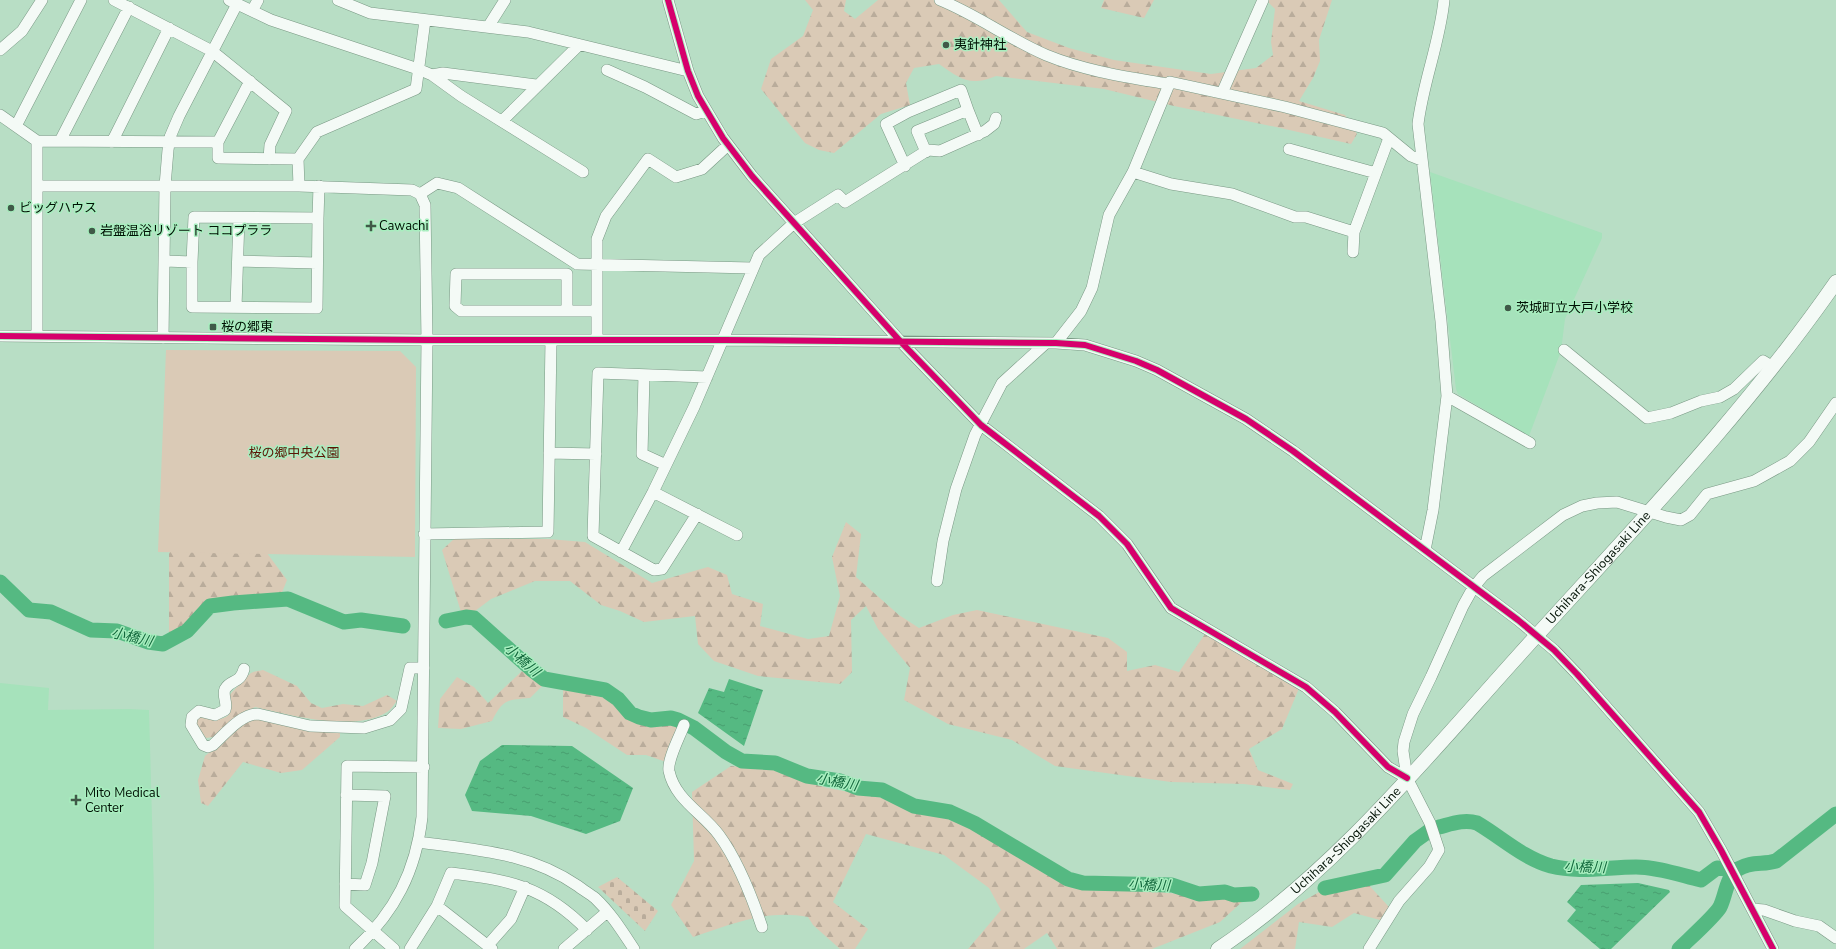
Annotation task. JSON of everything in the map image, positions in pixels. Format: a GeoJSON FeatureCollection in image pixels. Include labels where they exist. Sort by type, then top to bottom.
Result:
{"type":"FeatureCollection","features":[{"type":"Feature","properties":{"kind":"main road","name":"Uchihara-Shiogasaki Line"},"geometry":{"type":"LineString","coordinates":[[1218,949],[1308,879],[1407,778],[1726,425],[1773,367],[1836,282]]}},
{"type":"Feature","properties":{"kind":"street"},"geometry":{"type":"LineString","coordinates":[[0,50],[22,31],[42,0]]}},
{"type":"Feature","properties":{"kind":"street"},"geometry":{"type":"LineString","coordinates":[[16,126],[81,0]]}},
{"type":"Feature","properties":{"kind":"street"},"geometry":{"type":"LineString","coordinates":[[114,0],[212,51],[286,111],[270,145],[269,159]]}},
{"type":"Feature","properties":{"kind":"street"},"geometry":{"type":"LineString","coordinates":[[252,11],[258,0]]}},
{"type":"Feature","properties":{"kind":"street"},"geometry":{"type":"LineString","coordinates":[[338,0],[370,13],[528,32],[688,71]]}},
{"type":"Feature","properties":{"kind":"street"},"geometry":{"type":"LineString","coordinates":[[488,27],[505,0]]}},
{"type":"Feature","properties":{"kind":"street"},"geometry":{"type":"LineString","coordinates":[[668,0],[688,71],[706,111],[728,145],[794,223],[900,341],[981,425],[1099,516],[1127,544],[1171,608],[1306,687],[1335,712],[1388,767],[1407,778]]}},
{"type":"Feature","properties":{"kind":"street"},"geometry":{"type":"LineString","coordinates":[[940,0],[967,12],[997,30],[1047,55],[1070,63],[1110,73],[1168,84],[1170,82],[1285,107],[1383,133],[1411,156],[1421,160]]}},
{"type":"Feature","properties":{"kind":"street"},"geometry":{"type":"LineString","coordinates":[[1222,93],[1263,0]]}},
{"type":"Feature","properties":{"kind":"street"},"geometry":{"type":"LineString","coordinates":[[1424,550],[1433,510],[1447,396],[1441,321],[1418,124],[1420,105],[1438,36],[1444,0]]}},
{"type":"Feature","properties":{"kind":"street"},"geometry":{"type":"LineString","coordinates":[[164,338],[164,261],[169,143],[177,120],[212,51],[233,2],[271,20],[432,75],[461,96],[583,172]]}},
{"type":"Feature","properties":{"kind":"street"},"geometry":{"type":"LineString","coordinates":[[60,141],[129,8]]}},
{"type":"Feature","properties":{"kind":"street"},"geometry":{"type":"LineString","coordinates":[[299,186],[298,159],[317,132],[416,89],[425,20]]}},
{"type":"Feature","properties":{"kind":"street"},"geometry":{"type":"LineString","coordinates":[[112,142],[169,28]]}},
{"type":"Feature","properties":{"kind":"street"},"geometry":{"type":"LineString","coordinates":[[502,121],[536,85],[579,45]]}},
{"type":"Feature","properties":{"kind":"street"},"geometry":{"type":"LineString","coordinates":[[607,70],[646,87],[696,114],[706,111]]}},
{"type":"Feature","properties":{"kind":"street"},"geometry":{"type":"LineString","coordinates":[[432,75],[443,74],[536,85]]}},
{"type":"Feature","properties":{"kind":"street"},"geometry":{"type":"LineString","coordinates":[[250,81],[218,142],[218,158],[298,159]]}},
{"type":"Feature","properties":{"kind":"street"},"geometry":{"type":"LineString","coordinates":[[937,581],[943,541],[956,489],[970,449],[981,425],[1002,383],[1051,343],[1081,311],[1092,288],[1109,215],[1133,172],[1168,84]]}},
{"type":"Feature","properties":{"kind":"street"},"geometry":{"type":"LineString","coordinates":[[905,166],[886,124],[908,112],[961,90],[978,134]]}},
{"type":"Feature","properties":{"kind":"street"},"geometry":{"type":"LineString","coordinates":[[926,152],[917,131],[968,110]]}},
{"type":"Feature","properties":{"kind":"street"},"geometry":{"type":"LineString","coordinates":[[0,115],[37,141],[169,143],[218,142]]}},
{"type":"Feature","properties":{"kind":"street"},"geometry":{"type":"LineString","coordinates":[[621,552],[666,465],[707,377],[752,268],[759,256],[794,223],[838,196],[845,202],[905,166],[928,150],[940,151],[978,134],[994,124],[996,118]]}},
{"type":"Feature","properties":{"kind":"street"},"geometry":{"type":"LineString","coordinates":[[1353,252],[1354,232],[1389,138]]}},
{"type":"Feature","properties":{"kind":"street"},"geometry":{"type":"LineString","coordinates":[[37,141],[37,336]]}},
{"type":"Feature","properties":{"kind":"street"},"geometry":{"type":"LineString","coordinates":[[597,340],[597,239],[606,216],[648,159],[676,177],[702,169],[728,145]]}},
{"type":"Feature","properties":{"kind":"street"},"geometry":{"type":"LineString","coordinates":[[1289,150],[1376,173]]}},
{"type":"Feature","properties":{"kind":"street"},"geometry":{"type":"LineString","coordinates":[[1133,172],[1170,184],[1232,194],[1295,217],[1306,217],[1354,232]]}},
{"type":"Feature","properties":{"kind":"street"},"geometry":{"type":"LineString","coordinates":[[420,194],[437,183],[458,188],[577,264],[752,268]]}},
{"type":"Feature","properties":{"kind":"street"},"geometry":{"type":"LineString","coordinates":[[37,186],[319,186],[412,190],[420,194],[425,205],[427,340],[424,534],[424,767],[422,817],[419,842],[413,863],[400,892],[374,931],[355,949]]}},
{"type":"Feature","properties":{"kind":"street"},"geometry":{"type":"LineString","coordinates":[[318,218],[194,217],[192,307],[316,308],[319,186]]}},
{"type":"Feature","properties":{"kind":"street"},"geometry":{"type":"LineString","coordinates":[[236,307],[239,218]]}},
{"type":"Feature","properties":{"kind":"street"},"geometry":{"type":"LineString","coordinates":[[164,261],[192,262]]}},
{"type":"Feature","properties":{"kind":"street"},"geometry":{"type":"LineString","coordinates":[[238,261],[317,263]]}},
{"type":"Feature","properties":{"kind":"street"},"geometry":{"type":"LineString","coordinates":[[567,311],[567,274],[456,274],[455,306],[461,311],[567,311],[597,310]]}},
{"type":"Feature","properties":{"kind":"street"},"geometry":{"type":"LineString","coordinates":[[0,336],[1051,343],[1085,346],[1136,361],[1157,370],[1246,419],[1293,451],[1537,635],[1577,674],[1676,785],[1698,812],[1724,855],[1772,949]]}},
{"type":"Feature","properties":{"kind":"street"},"geometry":{"type":"LineString","coordinates":[[424,534],[548,532],[551,340]]}},
{"type":"Feature","properties":{"kind":"street"},"geometry":{"type":"LineString","coordinates":[[1564,350],[1647,418],[1671,413],[1701,401],[1720,397],[1734,389],[1763,361],[1773,367]]}},
{"type":"Feature","properties":{"kind":"street"},"geometry":{"type":"LineString","coordinates":[[697,514],[662,569],[654,570],[593,536],[598,373],[707,377]]}},
{"type":"Feature","properties":{"kind":"street"},"geometry":{"type":"LineString","coordinates":[[644,375],[642,454],[666,465]]}},
{"type":"Feature","properties":{"kind":"street"},"geometry":{"type":"LineString","coordinates":[[1447,396],[1530,443]]}},
{"type":"Feature","properties":{"kind":"street"},"geometry":{"type":"LineString","coordinates":[[1369,949],[1399,901],[1429,866],[1438,850],[1430,823],[1407,778],[1403,751],[1412,714],[1473,588],[1488,571],[1572,510],[1582,506],[1617,502],[1648,512],[1681,520],[1690,515],[1707,494],[1748,483],[1774,471],[1800,453],[1836,403]]}},
{"type":"Feature","properties":{"kind":"street"},"geometry":{"type":"LineString","coordinates":[[549,453],[596,454]]}},
{"type":"Feature","properties":{"kind":"street"},"geometry":{"type":"LineString","coordinates":[[653,492],[737,535]]}},
{"type":"Feature","properties":{"kind":"street"},"geometry":{"type":"LineString","coordinates":[[244,669],[240,679],[226,688],[224,692],[227,702],[225,710],[215,715],[199,711],[192,717],[191,725],[203,745],[208,747],[214,744],[242,719],[251,714],[258,714],[310,726],[355,729],[364,728],[390,720],[397,715],[404,702],[410,668],[424,668]]}},
{"type":"Feature","properties":{"kind":"street"},"geometry":{"type":"LineString","coordinates":[[684,725],[668,764],[669,772],[680,796],[719,835],[754,902],[762,927]]}},
{"type":"Feature","properties":{"kind":"street"},"geometry":{"type":"LineString","coordinates":[[394,949],[345,906],[347,766],[424,767]]}},
{"type":"Feature","properties":{"kind":"street"},"geometry":{"type":"LineString","coordinates":[[345,884],[365,885],[372,863],[385,796],[346,795]]}},
{"type":"Feature","properties":{"kind":"street"},"geometry":{"type":"LineString","coordinates":[[419,842],[504,854],[538,864],[561,875],[594,898],[607,912],[634,949]]}},
{"type":"Feature","properties":{"kind":"street"},"geometry":{"type":"LineString","coordinates":[[410,949],[437,906],[451,873],[495,878],[525,887],[546,896],[575,918],[587,930]]}},
{"type":"Feature","properties":{"kind":"street"},"geometry":{"type":"LineString","coordinates":[[437,906],[490,947],[511,919],[525,887]]}},
{"type":"Feature","properties":{"kind":"street"},"geometry":{"type":"LineString","coordinates":[[1750,906],[1795,921],[1819,926],[1836,938]]}},
{"type":"Feature","properties":{"kind":"street"},"geometry":{"type":"LineString","coordinates":[[564,949],[607,912]]}},
{"type":"Feature","properties":{"kind":"shaded area","name":"茨城町立大戸小学校"},"geometry":{"type":"Polygon","coordinates":[[[1430,172],[1602,233],[1602,238],[1565,319],[1561,351],[1529,436],[1458,394],[1456,389],[1430,172]]]}},
{"type":"Feature","properties":{"kind":"shaded area","name":"Mito Medical Center"},"geometry":{"type":"Polygon","coordinates":[[[0,683],[49,688],[48,710],[149,710],[154,890],[154,949],[0,949],[0,683]]]}},
{"type":"Feature","properties":{"kind":"green space"},"geometry":{"type":"Polygon","coordinates":[[[805,0],[846,0],[844,11],[855,19],[878,0],[999,0],[1027,32],[1069,48],[1114,60],[1211,74],[1256,68],[1273,55],[1271,42],[1275,9],[1266,0],[1332,0],[1319,40],[1320,61],[1313,78],[1299,101],[1345,115],[1357,134],[1351,144],[1174,106],[1104,89],[996,76],[979,81],[966,80],[953,74],[939,64],[914,68],[906,83],[910,105],[881,114],[834,153],[819,150],[805,143],[761,89],[771,59],[803,36],[813,10],[805,0]]]}},
{"type":"Feature","properties":{"kind":"green space"},"geometry":{"type":"Polygon","coordinates":[[[1104,0],[1154,0],[1144,18],[1101,8],[1104,0]]]}},
{"type":"Feature","properties":{"kind":"green space","name":"桜の郷中央公園"},"geometry":{"type":"Polygon","coordinates":[[[166,350],[400,351],[416,367],[415,557],[158,552],[166,350]]]}},
{"type":"Feature","properties":{"kind":"green space"},"geometry":{"type":"Polygon","coordinates":[[[198,501],[255,537],[287,580],[281,595],[213,602],[192,620],[169,635],[169,554],[198,501]]]}},
{"type":"Feature","properties":{"kind":"green space"},"geometry":{"type":"Polygon","coordinates":[[[846,522],[861,534],[856,577],[899,615],[919,628],[953,615],[977,610],[1108,638],[1127,652],[1127,671],[1155,665],[1179,672],[1205,634],[1300,686],[1282,729],[1249,749],[1258,770],[1293,784],[1290,790],[1244,784],[1171,782],[1055,766],[1012,740],[948,724],[904,700],[910,668],[878,629],[866,606],[851,620],[852,672],[840,684],[758,676],[714,661],[698,644],[695,616],[644,622],[620,611],[601,605],[570,581],[535,581],[491,599],[475,611],[461,612],[442,550],[454,539],[548,539],[585,542],[652,583],[708,567],[727,575],[732,594],[763,604],[760,626],[808,639],[829,636],[840,596],[832,557],[846,522]]]}},
{"type":"Feature","properties":{"kind":"green space"},"geometry":{"type":"Polygon","coordinates":[[[263,670],[297,686],[311,703],[322,708],[343,704],[363,706],[387,695],[397,701],[387,712],[374,718],[340,722],[304,718],[255,707],[233,720],[214,737],[206,738],[196,724],[196,718],[201,716],[220,719],[225,717],[231,710],[229,696],[251,673],[263,670]]]}},
{"type":"Feature","properties":{"kind":"green space"},"geometry":{"type":"Polygon","coordinates":[[[522,671],[544,684],[530,698],[516,699],[506,702],[499,708],[492,721],[461,729],[438,728],[440,699],[457,677],[474,687],[488,703],[522,671]]]}},
{"type":"Feature","properties":{"kind":"green space"},"geometry":{"type":"Polygon","coordinates":[[[563,689],[590,690],[612,699],[635,720],[678,726],[666,762],[646,755],[627,755],[586,728],[563,717],[563,689]]]}},
{"type":"Feature","properties":{"kind":"green space"},"geometry":{"type":"Polygon","coordinates":[[[257,719],[340,730],[340,737],[302,770],[281,773],[243,762],[208,806],[201,803],[198,780],[205,756],[246,722],[257,719]]]}},
{"type":"Feature","properties":{"kind":"green space"},"geometry":{"type":"Polygon","coordinates":[[[731,766],[776,770],[827,788],[883,798],[956,818],[1047,875],[1085,890],[1150,891],[1243,901],[1220,922],[1152,949],[1057,949],[1047,933],[1024,949],[968,949],[1001,910],[989,888],[944,855],[866,834],[833,902],[868,929],[855,949],[840,949],[813,925],[808,917],[793,915],[764,916],[750,919],[693,937],[671,905],[694,861],[692,792],[731,766]]]}},
{"type":"Feature","properties":{"kind":"green space"},"geometry":{"type":"Polygon","coordinates":[[[617,877],[658,911],[645,931],[598,887],[617,877]]]}},
{"type":"Feature","properties":{"kind":"green space"},"geometry":{"type":"Polygon","coordinates":[[[1366,882],[1389,907],[1380,920],[1354,913],[1332,927],[1299,922],[1295,949],[1240,949],[1298,904],[1321,891],[1339,892],[1366,882]]]}},
{"type":"Feature","properties":{"kind":"water"},"geometry":{"type":"Polygon","coordinates":[[[729,679],[763,690],[744,746],[698,713],[709,688],[724,692],[729,679]]]}},
{"type":"Feature","properties":{"kind":"water"},"geometry":{"type":"Polygon","coordinates":[[[502,745],[572,746],[633,788],[620,821],[586,834],[531,816],[472,811],[465,795],[480,761],[502,745]]]}},
{"type":"Feature","properties":{"kind":"water"},"geometry":{"type":"Polygon","coordinates":[[[1638,883],[1669,890],[1670,892],[1611,949],[1600,949],[1567,921],[1576,910],[1567,902],[1581,885],[1638,883]]]}},
{"type":"Feature","properties":{"kind":"waterway","name":"小橋川"},"geometry":{"type":"LineString","coordinates":[[0,582],[29,610],[51,612],[91,630],[117,631],[148,642],[163,644],[187,631],[210,606],[233,603],[288,599],[344,622],[361,620],[403,626]]}},
{"type":"Feature","properties":{"kind":"waterway","name":"小橋川"},"geometry":{"type":"LineString","coordinates":[[446,621],[466,617],[474,618],[544,679],[605,690],[618,699],[630,713],[639,717],[651,720],[671,718],[678,720],[694,728],[726,752],[742,761],[775,763],[807,776],[840,781],[858,788],[882,790],[914,806],[950,812],[974,823],[1068,879],[1083,883],[1172,885],[1199,894],[1225,892],[1234,895],[1252,894]]}},
{"type":"Feature","properties":{"kind":"waterway"},"geometry":{"type":"LineString","coordinates":[[1679,949],[1720,907],[1731,877],[1738,869],[1752,864],[1776,861],[1836,814]]}},
{"type":"Feature","properties":{"kind":"waterway","name":"小橋川"},"geometry":{"type":"LineString","coordinates":[[1439,827],[1462,822],[1477,823],[1531,858],[1551,866],[1561,868],[1582,869],[1644,867],[1701,880],[1717,868],[1737,870]]}},
{"type":"Feature","properties":{"kind":"waterway","name":"小橋川"},"geometry":{"type":"LineString","coordinates":[[1325,888],[1385,875],[1415,841],[1429,831]]}},
{"type":"Feature","properties":{"kind":"cycle path"},"geometry":{"type":"LineString","coordinates":[[668,0],[688,71],[698,96],[723,138],[752,176],[900,341],[981,425],[1099,516],[1127,544],[1171,608],[1306,687],[1335,712],[1388,767],[1407,778]]}},
{"type":"Feature","properties":{"kind":"cycle path"},"geometry":{"type":"LineString","coordinates":[[0,336],[1056,343],[1085,345],[1136,361],[1157,370],[1246,419],[1293,451],[1518,620],[1554,650],[1699,812],[1721,850],[1773,949]]}},
{"type":"Feature","properties":{"kind":"place","name":"夷針神社"},"geometry":{"type":"Point","coordinates":[946,45]}},
{"type":"Feature","properties":{"kind":"place","name":"ビッグハウス"},"geometry":{"type":"Point","coordinates":[11,208]}},
{"type":"Feature","properties":{"kind":"place","name":"Cawachi"},"geometry":{"type":"Point","coordinates":[371,226]}},
{"type":"Feature","properties":{"kind":"place","name":"岩盤温浴リゾート ココプララ"},"geometry":{"type":"Point","coordinates":[92,231]}},
{"type":"Feature","properties":{"kind":"place","name":"茨城町立大戸小学校"},"geometry":{"type":"Point","coordinates":[1508,308]}},
{"type":"Feature","properties":{"kind":"place","name":"桜の郷東"},"geometry":{"type":"Point","coordinates":[213,327]}},
{"type":"Feature","properties":{"kind":"place","name":"Mito Medical Center"},"geometry":{"type":"Point","coordinates":[76,800]}}]}
